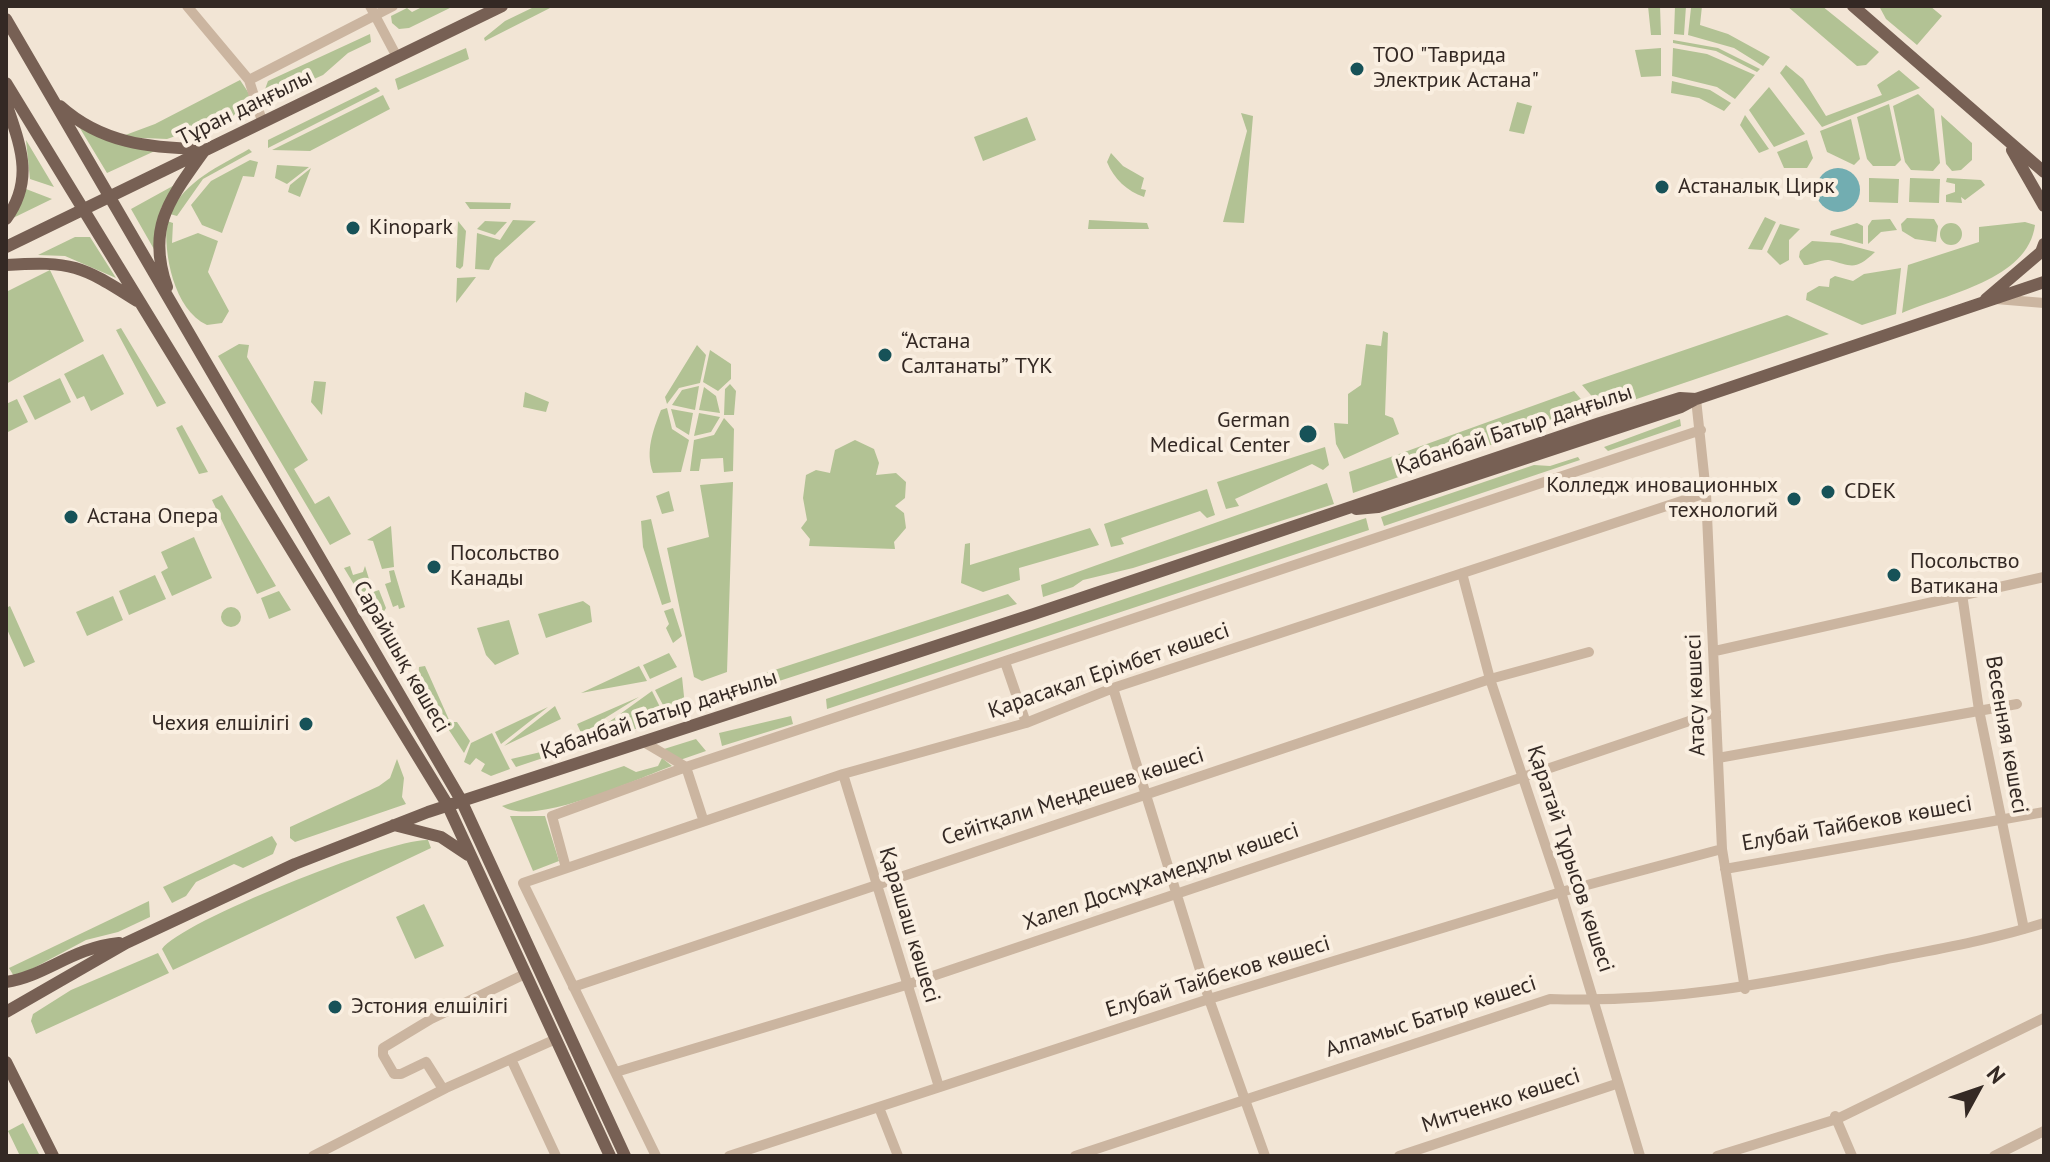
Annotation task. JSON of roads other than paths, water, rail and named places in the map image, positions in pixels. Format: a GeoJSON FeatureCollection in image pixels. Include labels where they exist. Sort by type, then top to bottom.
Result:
{"type":"FeatureCollection","features":[{"type":"Feature","properties":{"kind":"main road","name":"Тұран даңғылы"},"geometry":{"type":"LineString","coordinates":[[6,247],[502,6]]}},
{"type":"Feature","properties":{"kind":"main road"},"geometry":{"type":"LineString","coordinates":[[1853,6],[2044,172]]}},
{"type":"Feature","properties":{"kind":"main road","name":"Сарайшық көшесі"},"geometry":{"type":"LineString","coordinates":[[6,19],[461,800],[625,1156]]}},
{"type":"Feature","properties":{"kind":"main road","name":"Сарайшық көшесі"},"geometry":{"type":"LineString","coordinates":[[6,83],[447,804],[610,1156]]}},
{"type":"Feature","properties":{"kind":"main road"},"geometry":{"type":"LineString","coordinates":[[51,99],[70,116],[112,140],[169,148],[206,149]]}},
{"type":"Feature","properties":{"kind":"main road"},"geometry":{"type":"LineString","coordinates":[[6,103],[25,169],[18,196],[6,219]]}},
{"type":"Feature","properties":{"kind":"main road"},"geometry":{"type":"LineString","coordinates":[[2004,138],[2044,206]]}},
{"type":"Feature","properties":{"kind":"main road"},"geometry":{"type":"LineString","coordinates":[[177,314],[160,267],[159,229],[171,199],[206,149]]}},
{"type":"Feature","properties":{"kind":"main road"},"geometry":{"type":"LineString","coordinates":[[1988,301],[2033,259],[2044,244]]}},
{"type":"Feature","properties":{"kind":"main road"},"geometry":{"type":"LineString","coordinates":[[6,265],[61,262],[84,269],[140,303]]}},
{"type":"Feature","properties":{"kind":"main road","name":"Қабанбай Батыр даңғылы"},"geometry":{"type":"LineString","coordinates":[[6,1012],[126,943],[282,870],[447,804],[1346,509],[1375,496],[1613,418],[1680,398],[1696,399],[2044,282]]}},
{"type":"Feature","properties":{"kind":"main road"},"geometry":{"type":"LineString","coordinates":[[394,825],[441,837],[471,857]]}},
{"type":"Feature","properties":{"kind":"main road"},"geometry":{"type":"LineString","coordinates":[[6,982],[28,977],[91,946],[126,943]]}},
{"type":"Feature","properties":{"kind":"main road"},"geometry":{"type":"LineString","coordinates":[[6,1062],[53,1156]]}},
{"type":"Feature","properties":{"kind":"street"},"geometry":{"type":"LineString","coordinates":[[187,6],[249,80],[262,121]]}},
{"type":"Feature","properties":{"kind":"street"},"geometry":{"type":"LineString","coordinates":[[249,80],[373,10],[393,6]]}},
{"type":"Feature","properties":{"kind":"street"},"geometry":{"type":"LineString","coordinates":[[373,10],[397,57]]}},
{"type":"Feature","properties":{"kind":"street"},"geometry":{"type":"LineString","coordinates":[[1988,301],[2044,303]]}},
{"type":"Feature","properties":{"kind":"street","name":"Атасу көшесі"},"geometry":{"type":"LineString","coordinates":[[1696,399],[1706,493],[1722,849],[1745,989]]}},
{"type":"Feature","properties":{"kind":"street"},"geometry":{"type":"LineString","coordinates":[[566,868],[552,816],[686,767],[1701,430]]}},
{"type":"Feature","properties":{"kind":"street","name":"Қарасақал Ерімбет көшесі"},"geometry":{"type":"LineString","coordinates":[[573,987],[523,883],[703,819],[843,774],[1026,723],[1113,688],[1706,493]]}},
{"type":"Feature","properties":{"kind":"street","name":"Қаратай Тұрысов көшесі"},"geometry":{"type":"LineString","coordinates":[[1462,573],[1490,679],[1561,892],[1640,1156]]}},
{"type":"Feature","properties":{"kind":"street"},"geometry":{"type":"LineString","coordinates":[[1715,651],[2044,577]]}},
{"type":"Feature","properties":{"kind":"street","name":"Весенняя көшесі"},"geometry":{"type":"LineString","coordinates":[[1962,594],[1979,710],[2024,929]]}},
{"type":"Feature","properties":{"kind":"street","name":"Сейітқали Меңдешев көшесі"},"geometry":{"type":"LineString","coordinates":[[573,987],[1490,679],[1589,652]]}},
{"type":"Feature","properties":{"kind":"street"},"geometry":{"type":"LineString","coordinates":[[1005,662],[1026,723]]}},
{"type":"Feature","properties":{"kind":"street"},"geometry":{"type":"LineString","coordinates":[[1113,688],[1209,999],[1265,1156]]}},
{"type":"Feature","properties":{"kind":"street"},"geometry":{"type":"LineString","coordinates":[[1718,758],[2017,704]]}},
{"type":"Feature","properties":{"kind":"street","name":"Халел Досмұхамедұлы көшесі"},"geometry":{"type":"LineString","coordinates":[[616,1072],[906,985],[1716,712]]}},
{"type":"Feature","properties":{"kind":"street"},"geometry":{"type":"LineString","coordinates":[[642,741],[686,767],[703,819]]}},
{"type":"Feature","properties":{"kind":"street","name":"Қарашаш көшесі"},"geometry":{"type":"LineString","coordinates":[[843,774],[874,884],[939,1087]]}},
{"type":"Feature","properties":{"kind":"street","name":"Елубай Тайбеков көшесі"},"geometry":{"type":"LineString","coordinates":[[1725,869],[2044,812]]}},
{"type":"Feature","properties":{"kind":"street","name":"Елубай Тайбеков көшесі"},"geometry":{"type":"LineString","coordinates":[[729,1156],[880,1110],[939,1087],[1209,999],[1561,892],[1722,849]]}},
{"type":"Feature","properties":{"kind":"street","name":"Алпамыс Батыр көшесі"},"geometry":{"type":"LineString","coordinates":[[1075,1156],[1550,999],[1595,1002],[1745,989],[2044,923]]}},
{"type":"Feature","properties":{"kind":"street"},"geometry":{"type":"LineString","coordinates":[[443,1089],[426,1062],[401,1074],[394,1074],[383,1055],[383,1048],[431,1019],[525,974]]}},
{"type":"Feature","properties":{"kind":"street"},"geometry":{"type":"LineString","coordinates":[[573,987],[656,1156]]}},
{"type":"Feature","properties":{"kind":"street"},"geometry":{"type":"LineString","coordinates":[[1717,1156],[1836,1118],[2044,1018]]}},
{"type":"Feature","properties":{"kind":"street"},"geometry":{"type":"LineString","coordinates":[[313,1156],[443,1089],[556,1039]]}},
{"type":"Feature","properties":{"kind":"street"},"geometry":{"type":"LineString","coordinates":[[511,1059],[556,1156]]}},
{"type":"Feature","properties":{"kind":"street","name":"Митченко көшесі"},"geometry":{"type":"LineString","coordinates":[[1399,1156],[1616,1084]]}},
{"type":"Feature","properties":{"kind":"street"},"geometry":{"type":"LineString","coordinates":[[880,1110],[898,1156]]}},
{"type":"Feature","properties":{"kind":"street"},"geometry":{"type":"LineString","coordinates":[[1836,1118],[1852,1156]]}},
{"type":"Feature","properties":{"kind":"street"},"geometry":{"type":"LineString","coordinates":[[1994,1156],[2044,1131]]}},
{"type":"Feature","properties":{"kind":"water"},"geometry":{"type":"Polygon","coordinates":[[[1838,168],[1853,175],[1860,190],[1853,205],[1838,212],[1823,205],[1816,190],[1823,175],[1838,168]]]}},
{"type":"Feature","properties":{"kind":"place","name":"ТОО \"Таврида Электрик Астана\""},"geometry":{"type":"Point","coordinates":[1357,69]}},
{"type":"Feature","properties":{"kind":"place","name":"Астаналық Цирк"},"geometry":{"type":"Point","coordinates":[1662,187]}},
{"type":"Feature","properties":{"kind":"place","name":"Kinopark"},"geometry":{"type":"Point","coordinates":[353,228]}},
{"type":"Feature","properties":{"kind":"place","name":"“Астана Салтанаты” ТҮК"},"geometry":{"type":"Point","coordinates":[885,355]}},
{"type":"Feature","properties":{"kind":"place","name":"German Medical Center"},"geometry":{"type":"Point","coordinates":[1308,434]}},
{"type":"Feature","properties":{"kind":"place","name":"CDEK"},"geometry":{"type":"Point","coordinates":[1828,492]}},
{"type":"Feature","properties":{"kind":"place","name":"Колледж иновационных технологий"},"geometry":{"type":"Point","coordinates":[1794,499]}},
{"type":"Feature","properties":{"kind":"place","name":"Астана Опера"},"geometry":{"type":"Point","coordinates":[71,517]}},
{"type":"Feature","properties":{"kind":"place","name":"Посольство Канады"},"geometry":{"type":"Point","coordinates":[434,567]}},
{"type":"Feature","properties":{"kind":"place","name":"Посольство Ватикана"},"geometry":{"type":"Point","coordinates":[1894,575]}},
{"type":"Feature","properties":{"kind":"place","name":"Чехия елшілігі"},"geometry":{"type":"Point","coordinates":[306,724]}},
{"type":"Feature","properties":{"kind":"place","name":"Эстония елшілігі"},"geometry":{"type":"Point","coordinates":[335,1007]}}]}
